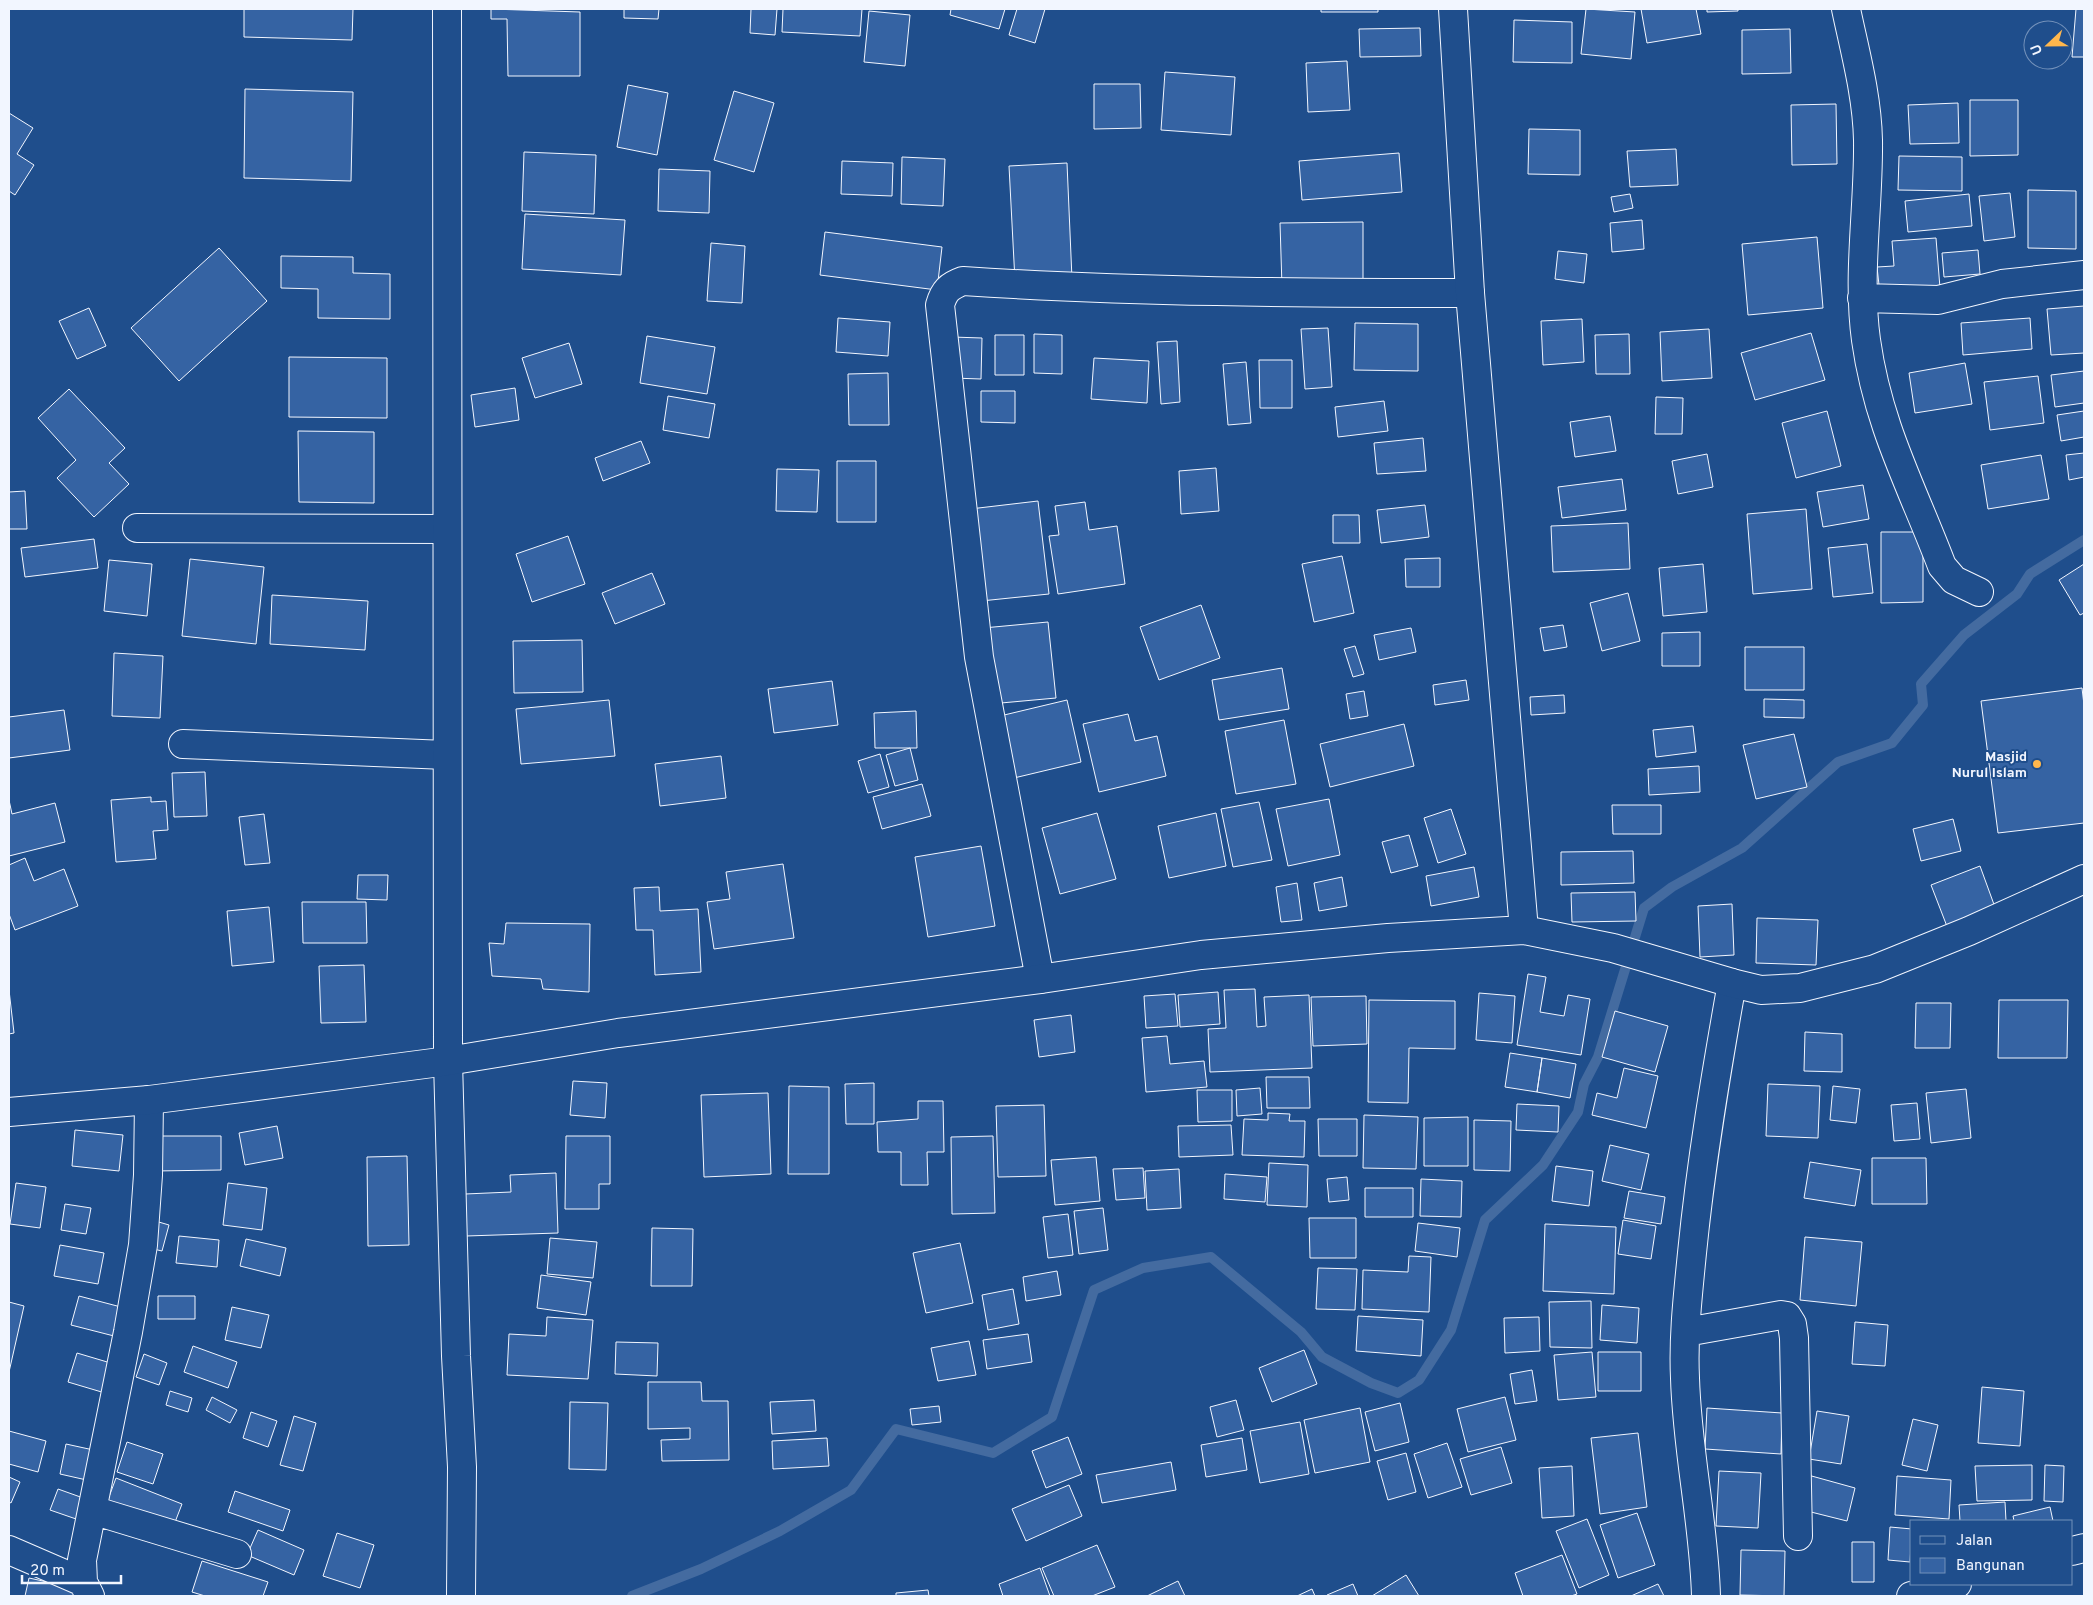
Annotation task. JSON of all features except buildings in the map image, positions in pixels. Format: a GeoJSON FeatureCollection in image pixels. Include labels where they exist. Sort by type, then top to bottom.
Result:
{"type":"FeatureCollection","features":[{"type":"Feature","properties":{"kind":"street"},"geometry":{"type":"LineString","coordinates":[[446,9],[448,1061],[456,1356],[462,1467],[461,1596]]}},
{"type":"Feature","properties":{"kind":"street"},"geometry":{"type":"LineString","coordinates":[[1454,9],[1470,293],[1524,930]]}},
{"type":"Feature","properties":{"kind":"street"},"geometry":{"type":"LineString","coordinates":[[1846,9],[1865,98],[1868,138],[1862,298],[1872,383],[1880,413],[1908,488],[1944,571],[1966,587],[1979,592]]}},
{"type":"Feature","properties":{"kind":"street"},"geometry":{"type":"LineString","coordinates":[[1862,298],[1938,300],[2002,284],[2084,275]]}},
{"type":"Feature","properties":{"kind":"street"},"geometry":{"type":"LineString","coordinates":[[1040,978],[979,657],[940,305],[943,295],[950,285],[962,281],[1088,288],[1314,293],[1470,293]]}},
{"type":"Feature","properties":{"kind":"street"},"geometry":{"type":"LineString","coordinates":[[137,528],[446,529]]}},
{"type":"Feature","properties":{"kind":"street"},"geometry":{"type":"LineString","coordinates":[[183,744],[446,755]]}},
{"type":"Feature","properties":{"kind":"street"},"geometry":{"type":"LineString","coordinates":[[9,1112],[149,1100],[448,1061],[618,1033],[1201,955],[1388,938],[1524,930],[1613,948],[1761,990],[1800,988],[1874,969],[1969,931],[2084,879]]}},
{"type":"Feature","properties":{"kind":"street"},"geometry":{"type":"LineString","coordinates":[[1706,1596],[1705,1565],[1691,1461],[1685,1377],[1686,1332],[1701,1164],[1732,983]]}},
{"type":"Feature","properties":{"kind":"street"},"geometry":{"type":"LineString","coordinates":[[87,1589],[82,1560],[128,1332],[143,1245],[148,1175],[149,1100]]}},
{"type":"Feature","properties":{"kind":"street"},"geometry":{"type":"LineString","coordinates":[[1686,1332],[1781,1314],[1787,1316],[1792,1324],[1794,1338],[1798,1536]]}},
{"type":"Feature","properties":{"kind":"street"},"geometry":{"type":"LineString","coordinates":[[92,1510],[237,1554]]}},
{"type":"Feature","properties":{"kind":"street"},"geometry":{"type":"LineString","coordinates":[[9,1550],[87,1589]]}},
{"type":"Feature","properties":{"kind":"street"},"geometry":{"type":"LineString","coordinates":[[1911,1596],[1953,1585]]}},
{"type":"Feature","properties":{"kind":"waterway"},"geometry":{"type":"LineString","coordinates":[[632,1596],[701,1569],[780,1531],[851,1490],[896,1429],[993,1453],[1052,1417],[1094,1290],[1143,1268],[1211,1257],[1301,1332],[1322,1357],[1371,1383],[1398,1393],[1419,1380],[1451,1330],[1485,1220],[1543,1165],[1578,1112],[1584,1084],[1598,1057],[1644,908],[1672,887],[1742,848],[1838,762],[1892,743],[1923,705],[1921,684],[1964,635],[2017,594],[2030,574],[2084,540]]}},
{"type":"Feature","properties":{"kind":"place","name":"Masjid Nurul Islam"},"geometry":{"type":"Point","coordinates":[2037,764]}}]}
